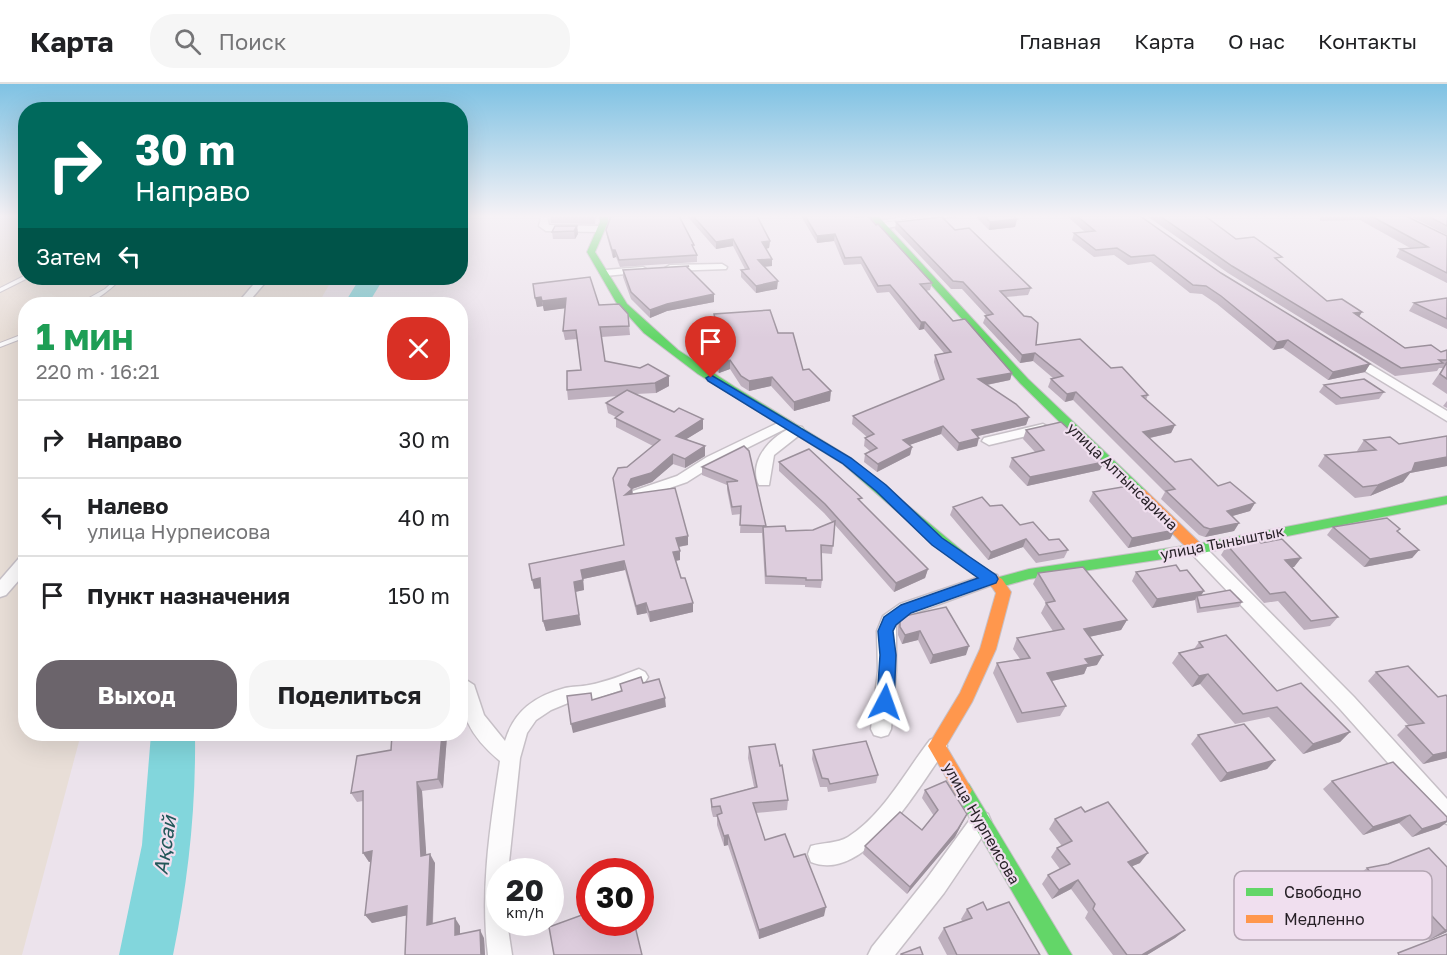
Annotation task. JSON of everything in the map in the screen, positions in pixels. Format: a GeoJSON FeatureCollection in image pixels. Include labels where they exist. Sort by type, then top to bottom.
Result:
{"type":"FeatureCollection","features":[{"type":"Feature","properties":{"kind":"street"},"geometry":{"type":"LineString","coordinates":[[594,257],[622,304],[651,335],[711,378],[847,460],[881,488],[937,541],[994,581]]}},
{"type":"Feature","properties":{"kind":"street","name":"улица Алтынсарина"},"geometry":{"type":"LineString","coordinates":[[910,257],[1024,381],[1197,549],[1347,703],[1447,814]]}},
{"type":"Feature","properties":{"kind":"street"},"geometry":{"type":"LineString","coordinates":[[605,273],[722,267]]}},
{"type":"Feature","properties":{"kind":"street"},"geometry":{"type":"LineString","coordinates":[[248,297],[258,285]]}},
{"type":"Feature","properties":{"kind":"street"},"geometry":{"type":"LineString","coordinates":[[1340,350],[1447,417]]}},
{"type":"Feature","properties":{"kind":"street"},"geometry":{"type":"LineString","coordinates":[[989,441],[1066,422]]}},
{"type":"Feature","properties":{"kind":"street"},"geometry":{"type":"LineString","coordinates":[[764,482],[762,465],[765,456],[792,426]]}},
{"type":"Feature","properties":{"kind":"street"},"geometry":{"type":"LineString","coordinates":[[638,494],[682,479],[712,459],[792,426]]}},
{"type":"Feature","properties":{"kind":"street","name":"улица Тыныштык"},"geometry":{"type":"LineString","coordinates":[[994,581],[1197,549],[1447,500]]}},
{"type":"Feature","properties":{"kind":"street"},"geometry":{"type":"LineString","coordinates":[[0,591],[18,570]]}},
{"type":"Feature","properties":{"kind":"street"},"geometry":{"type":"LineString","coordinates":[[881,729],[887,671],[886,631],[889,621],[915,605],[994,581]]}},
{"type":"Feature","properties":{"kind":"street","name":"улица Нурпеисова"},"geometry":{"type":"LineString","coordinates":[[994,581],[1004,592],[988,649],[966,697],[938,746],[1060,955]]}},
{"type":"Feature","properties":{"kind":"street"},"geometry":{"type":"LineString","coordinates":[[500,955],[495,917],[495,882],[510,758],[518,730],[529,714],[544,704],[567,695],[589,693],[639,677]]}},
{"type":"Feature","properties":{"kind":"street"},"geometry":{"type":"LineString","coordinates":[[468,690],[469,703],[485,736],[510,758]]}},
{"type":"Feature","properties":{"kind":"street"},"geometry":{"type":"LineString","coordinates":[[819,854],[843,851],[862,840],[881,820],[938,746]]}},
{"type":"Feature","properties":{"kind":"street"},"geometry":{"type":"LineString","coordinates":[[880,955],[936,885],[981,821]]}},
{"type":"Feature","properties":{"kind":"lane"},"geometry":{"type":"LineString","coordinates":[[0,290],[18,281]]}},
{"type":"Feature","properties":{"kind":"lane"},"geometry":{"type":"LineString","coordinates":[[94,297],[112,285]]}},
{"type":"Feature","properties":{"kind":"lane"},"geometry":{"type":"LineString","coordinates":[[0,345],[18,337]]}},
{"type":"Feature","properties":{"kind":"shaded area"},"geometry":{"type":"Polygon","coordinates":[[[0,257],[18,257],[18,285],[329,285],[322,297],[18,297],[18,741],[79,741],[22,955],[0,955],[0,257]]]}},
{"type":"Feature","properties":{"kind":"building"},"geometry":{"type":"Polygon","coordinates":[[[618,257],[671,257],[619,260],[618,257]]]}},
{"type":"Feature","properties":{"kind":"building"},"geometry":{"type":"Polygon","coordinates":[[[742,257],[771,257],[772,259],[758,260],[778,281],[756,286],[741,270],[749,269],[742,257]]]}},
{"type":"Feature","properties":{"kind":"building"},"geometry":{"type":"Polygon","coordinates":[[[844,257],[908,257],[932,283],[920,284],[953,321],[965,319],[1012,373],[978,379],[1016,404],[1029,417],[972,430],[979,438],[959,443],[943,426],[903,440],[912,447],[878,464],[865,454],[877,448],[865,438],[874,434],[853,416],[944,379],[935,355],[951,352],[925,322],[921,322],[890,285],[878,286],[861,257],[844,257]]]}},
{"type":"Feature","properties":{"kind":"building"},"geometry":{"type":"Polygon","coordinates":[[[929,257],[999,257],[1031,288],[1000,291],[1024,316],[1031,317],[1038,323],[1036,345],[1080,339],[1111,368],[1122,367],[1148,395],[1142,396],[1175,425],[1143,432],[1175,462],[1191,459],[1218,486],[1230,482],[1255,503],[1227,511],[1239,523],[1210,529],[1204,527],[1166,491],[1175,489],[1076,392],[1067,394],[1051,379],[1063,376],[1035,353],[1022,355],[985,316],[993,314],[963,282],[953,281],[929,257]]]}},
{"type":"Feature","properties":{"kind":"building"},"geometry":{"type":"Polygon","coordinates":[[[1156,257],[1198,257],[1370,364],[1333,372],[1288,340],[1277,342],[1206,286],[1193,285],[1156,257]]]}},
{"type":"Feature","properties":{"kind":"building"},"geometry":{"type":"Polygon","coordinates":[[[1219,257],[1282,257],[1275,258],[1327,301],[1342,299],[1362,312],[1354,313],[1405,348],[1431,345],[1441,352],[1447,350],[1447,360],[1439,360],[1443,363],[1401,368],[1219,257]]]}},
{"type":"Feature","properties":{"kind":"building"},"geometry":{"type":"Polygon","coordinates":[[[1415,257],[1447,257],[1447,273],[1415,257]]]}},
{"type":"Feature","properties":{"kind":"building"},"geometry":{"type":"Polygon","coordinates":[[[689,266],[687,267],[714,294],[650,310],[631,292],[623,270],[689,266]]]}},
{"type":"Feature","properties":{"kind":"building"},"geometry":{"type":"Polygon","coordinates":[[[590,277],[599,305],[619,304],[628,314],[629,326],[600,327],[605,361],[640,368],[648,364],[669,376],[655,383],[567,390],[567,371],[581,370],[576,330],[563,331],[566,298],[542,301],[541,297],[535,298],[533,284],[590,277]]]}},
{"type":"Feature","properties":{"kind":"building"},"geometry":{"type":"Polygon","coordinates":[[[1447,298],[1447,319],[1414,303],[1447,298]]]}},
{"type":"Feature","properties":{"kind":"building"},"geometry":{"type":"Polygon","coordinates":[[[770,310],[778,333],[793,333],[803,370],[809,369],[831,391],[794,402],[772,377],[749,381],[741,376],[730,360],[719,363],[705,351],[721,346],[714,314],[770,310]]]}},
{"type":"Feature","properties":{"kind":"building"},"geometry":{"type":"Polygon","coordinates":[[[1447,362],[1447,379],[1440,374],[1447,362]]]}},
{"type":"Feature","properties":{"kind":"building"},"geometry":{"type":"Polygon","coordinates":[[[1364,379],[1384,392],[1341,398],[1324,385],[1364,379]]]}},
{"type":"Feature","properties":{"kind":"building"},"geometry":{"type":"Polygon","coordinates":[[[627,390],[674,412],[679,408],[703,419],[676,436],[705,446],[685,459],[673,454],[651,473],[631,479],[628,485],[632,489],[625,495],[675,488],[688,536],[676,538],[680,551],[673,552],[681,578],[685,578],[693,603],[649,612],[646,603],[636,606],[624,561],[581,570],[583,580],[574,582],[579,615],[543,621],[540,578],[532,580],[529,564],[624,545],[613,478],[618,468],[627,467],[660,440],[615,418],[623,412],[606,403],[627,390]]]}},
{"type":"Feature","properties":{"kind":"building"},"geometry":{"type":"Polygon","coordinates":[[[1061,422],[1104,462],[1030,477],[1012,458],[1044,450],[1026,430],[1061,422]]]}},
{"type":"Feature","properties":{"kind":"building"},"geometry":{"type":"Polygon","coordinates":[[[1447,436],[1447,457],[1415,463],[1412,471],[1378,485],[1363,487],[1325,455],[1376,450],[1364,440],[1390,437],[1399,444],[1447,436]]]}},
{"type":"Feature","properties":{"kind":"building"},"geometry":{"type":"Polygon","coordinates":[[[744,446],[749,451],[766,526],[740,525],[741,506],[732,507],[727,482],[738,481],[702,467],[744,446]]]}},
{"type":"Feature","properties":{"kind":"building"},"geometry":{"type":"Polygon","coordinates":[[[809,449],[862,498],[858,499],[928,569],[896,583],[825,504],[779,462],[809,449]]]}},
{"type":"Feature","properties":{"kind":"building"},"geometry":{"type":"Polygon","coordinates":[[[1128,486],[1175,530],[1132,538],[1093,492],[1128,486]]]}},
{"type":"Feature","properties":{"kind":"building"},"geometry":{"type":"Polygon","coordinates":[[[982,497],[990,506],[1002,505],[1020,525],[1033,522],[1049,540],[1059,539],[1068,550],[1039,555],[1026,539],[991,552],[953,507],[982,497]]]}},
{"type":"Feature","properties":{"kind":"building"},"geometry":{"type":"Polygon","coordinates":[[[1387,518],[1400,529],[1397,531],[1419,550],[1370,559],[1333,527],[1387,518]]]}},
{"type":"Feature","properties":{"kind":"building"},"geometry":{"type":"Polygon","coordinates":[[[835,521],[833,546],[821,545],[822,580],[766,576],[763,527],[785,526],[786,531],[813,530],[835,521]]]}},
{"type":"Feature","properties":{"kind":"building"},"geometry":{"type":"Polygon","coordinates":[[[1257,539],[1261,543],[1282,539],[1301,558],[1285,560],[1338,617],[1311,621],[1285,592],[1270,594],[1227,545],[1257,539]]]}},
{"type":"Feature","properties":{"kind":"building"},"geometry":{"type":"Polygon","coordinates":[[[1176,565],[1180,571],[1187,570],[1204,591],[1157,599],[1136,572],[1176,565]]]}},
{"type":"Feature","properties":{"kind":"building"},"geometry":{"type":"Polygon","coordinates":[[[1083,567],[1127,620],[1084,629],[1103,655],[1085,659],[1089,664],[1047,673],[1066,706],[1022,713],[997,663],[1030,658],[1017,638],[1064,629],[1046,603],[1055,601],[1038,573],[1083,567]]]}},
{"type":"Feature","properties":{"kind":"building"},"geometry":{"type":"Polygon","coordinates":[[[1230,590],[1242,602],[1200,608],[1197,596],[1230,590]]]}},
{"type":"Feature","properties":{"kind":"building"},"geometry":{"type":"Polygon","coordinates":[[[946,607],[969,646],[933,655],[920,631],[905,635],[900,627],[900,617],[946,607]]]}},
{"type":"Feature","properties":{"kind":"building"},"geometry":{"type":"Polygon","coordinates":[[[1226,635],[1277,691],[1301,683],[1350,732],[1313,744],[1277,707],[1243,714],[1208,674],[1199,676],[1179,653],[1203,647],[1199,642],[1226,635]]]}},
{"type":"Feature","properties":{"kind":"building"},"geometry":{"type":"Polygon","coordinates":[[[1408,666],[1438,697],[1446,695],[1447,697],[1447,752],[1433,755],[1406,726],[1424,723],[1376,672],[1408,666]]]}},
{"type":"Feature","properties":{"kind":"building"},"geometry":{"type":"Polygon","coordinates":[[[641,677],[643,683],[659,679],[665,698],[571,724],[567,696],[591,693],[592,700],[622,691],[620,684],[641,677]]]}},
{"type":"Feature","properties":{"kind":"building"},"geometry":{"type":"Polygon","coordinates":[[[1244,724],[1275,760],[1227,773],[1198,735],[1244,724]]]}},
{"type":"Feature","properties":{"kind":"building"},"geometry":{"type":"Polygon","coordinates":[[[392,741],[441,741],[438,779],[417,782],[421,856],[430,854],[427,925],[455,918],[455,935],[480,930],[481,955],[405,955],[407,906],[365,915],[372,851],[363,853],[363,791],[351,793],[357,756],[391,750],[392,741]]]}},
{"type":"Feature","properties":{"kind":"building"},"geometry":{"type":"Polygon","coordinates":[[[866,741],[878,775],[830,784],[828,779],[822,778],[813,750],[866,741]]]}},
{"type":"Feature","properties":{"kind":"building"},"geometry":{"type":"Polygon","coordinates":[[[775,744],[780,766],[782,765],[788,800],[753,803],[765,840],[785,834],[794,857],[805,854],[826,907],[759,930],[728,835],[724,836],[717,815],[722,813],[720,806],[712,807],[711,799],[757,787],[749,747],[775,744]]]}},
{"type":"Feature","properties":{"kind":"building"},"geometry":{"type":"Polygon","coordinates":[[[1393,762],[1447,817],[1447,821],[1422,829],[1410,815],[1373,827],[1332,781],[1393,762]]]}},
{"type":"Feature","properties":{"kind":"building"},"geometry":{"type":"Polygon","coordinates":[[[946,781],[967,814],[958,829],[910,887],[865,846],[900,812],[922,830],[938,810],[925,790],[946,781]]]}},
{"type":"Feature","properties":{"kind":"building"},"geometry":{"type":"Polygon","coordinates":[[[1108,802],[1148,853],[1128,862],[1185,930],[1142,955],[1127,955],[1093,909],[1095,904],[1078,880],[1059,890],[1048,875],[1070,864],[1057,848],[1072,841],[1055,819],[1081,807],[1085,812],[1108,802]]]}},
{"type":"Feature","properties":{"kind":"building"},"geometry":{"type":"Polygon","coordinates":[[[1429,848],[1447,867],[1447,930],[1432,916],[1432,871],[1369,871],[1367,868],[1388,864],[1429,848]]]}},
{"type":"Feature","properties":{"kind":"building"},"geometry":{"type":"Polygon","coordinates":[[[983,902],[987,910],[1009,902],[1040,955],[957,955],[944,928],[972,918],[967,909],[983,902]]]}},
{"type":"Feature","properties":{"kind":"building"},"geometry":{"type":"Polygon","coordinates":[[[576,917],[576,936],[637,936],[642,955],[554,955],[551,936],[564,936],[564,922],[576,917]]]}},
{"type":"Feature","properties":{"kind":"building"},"geometry":{"type":"Polygon","coordinates":[[[1447,934],[1447,955],[1399,955],[1398,953],[1432,940],[1447,934]]]}},
{"type":"Feature","properties":{"kind":"building"},"geometry":{"type":"Polygon","coordinates":[[[920,947],[923,955],[901,955],[901,954],[920,947]]]}},
{"type":"Feature","properties":{"kind":"waterway","name":"Ақсай"},"geometry":{"type":"LineString","coordinates":[[360,297],[368,285]]}},
{"type":"Feature","properties":{"kind":"waterway","name":"Ақсай"},"geometry":{"type":"LineString","coordinates":[[146,955],[158,900],[166,845],[173,741]]}},
{"type":"Feature","properties":{"kind":"traffic: fast"},"geometry":{"type":"LineString","coordinates":[[593,257],[624,306],[674,352],[702,372],[847,461],[961,558]]}},
{"type":"Feature","properties":{"kind":"traffic: fast"},"geometry":{"type":"LineString","coordinates":[[910,257],[1024,381],[1140,493]]}},
{"type":"Feature","properties":{"kind":"traffic: fast"},"geometry":{"type":"LineString","coordinates":[[997,583],[1029,574],[1197,549],[1447,500]]}},
{"type":"Feature","properties":{"kind":"traffic: fast"},"geometry":{"type":"LineString","coordinates":[[963,790],[1061,955]]}},
{"type":"Feature","properties":{"kind":"traffic: slow"},"geometry":{"type":"LineString","coordinates":[[1140,493],[1197,549]]}},
{"type":"Feature","properties":{"kind":"traffic: slow"},"geometry":{"type":"LineString","coordinates":[[961,558],[997,583],[1004,592],[988,649],[966,697],[937,746],[963,790]]}},
{"type":"Feature","properties":{"kind":"route"},"geometry":{"type":"LineString","coordinates":[[711,378],[847,460],[881,488],[937,541],[991,579],[906,609],[889,621],[886,631],[888,655],[885,702]]}}]}
